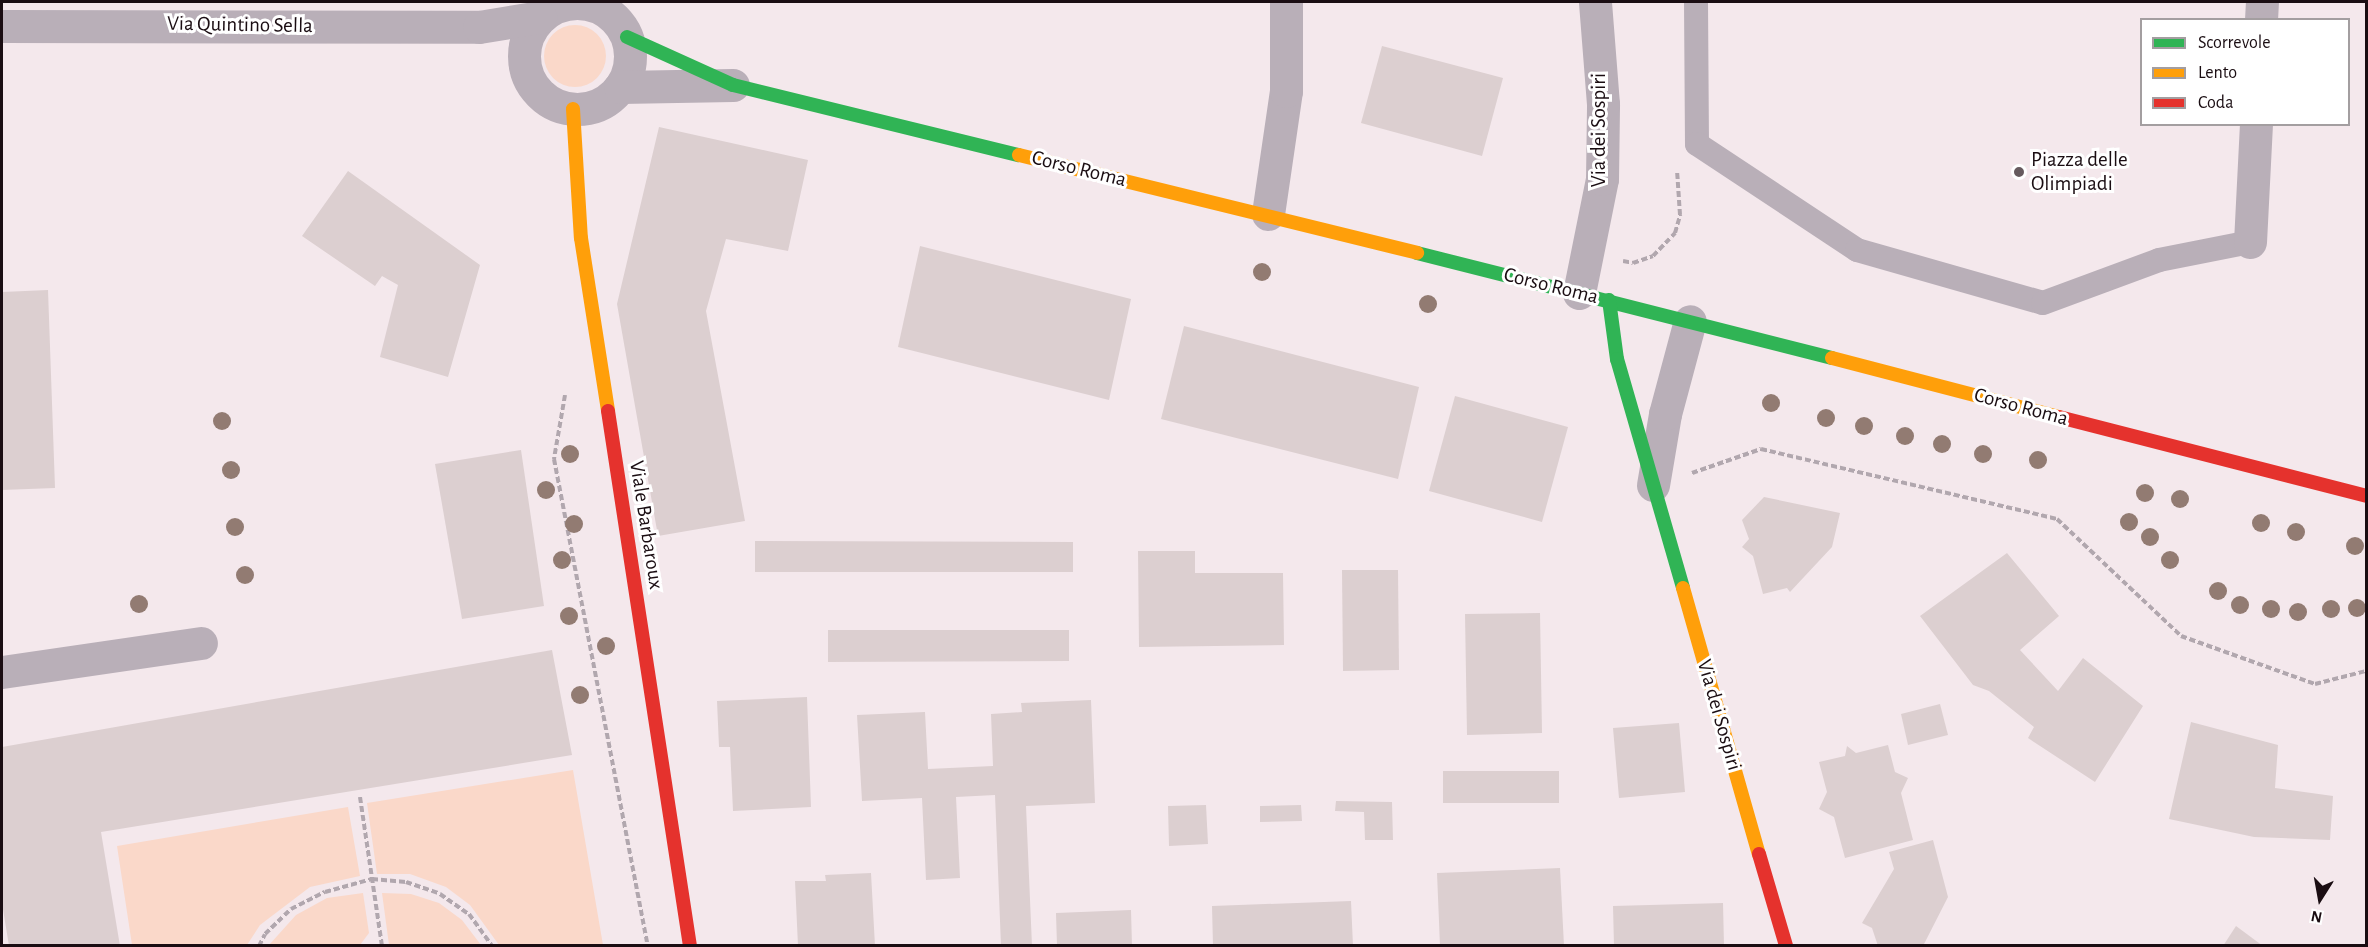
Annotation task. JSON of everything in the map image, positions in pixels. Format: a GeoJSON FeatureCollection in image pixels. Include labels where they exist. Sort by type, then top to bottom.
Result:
{"type":"FeatureCollection","features":[{"type":"Feature","properties":{"kind":"street"},"geometry":{"type":"LineString","coordinates":[[1268,214],[1286,91],[1286,2]]}},
{"type":"Feature","properties":{"kind":"street","name":"Via dei Sospiri"},"geometry":{"type":"LineString","coordinates":[[1595,2],[1603,104],[1602,179],[1594,296],[1617,359],[1786,945]]}},
{"type":"Feature","properties":{"kind":"street"},"geometry":{"type":"LineString","coordinates":[[2261,18],[2262,2]]}},
{"type":"Feature","properties":{"kind":"street"},"geometry":{"type":"LineString","coordinates":[[479,27],[530,81],[541,96],[573,109],[591,107],[620,87],[628,71],[630,53],[627,37],[618,22],[597,4],[571,3],[540,17],[524,47],[524,64],[530,81]]}},
{"type":"Feature","properties":{"kind":"street","name":"Via Quintino Sella"},"geometry":{"type":"LineString","coordinates":[[2,26],[75,13],[141,13],[479,27],[540,17]]}},
{"type":"Feature","properties":{"kind":"street","name":"Corso Roma"},"geometry":{"type":"LineString","coordinates":[[627,37],[733,85],[1268,214],[2366,491]]}},
{"type":"Feature","properties":{"kind":"street","name":"Corso Roma"},"geometry":{"type":"LineString","coordinates":[[620,87],[733,85]]}},
{"type":"Feature","properties":{"kind":"street","name":"Viale Barbaroux"},"geometry":{"type":"LineString","coordinates":[[573,109],[581,238],[690,945]]}},
{"type":"Feature","properties":{"kind":"street"},"geometry":{"type":"LineString","coordinates":[[2250,242],[2256,126]]}},
{"type":"Feature","properties":{"kind":"street","name":"Via dei Sospiri"},"geometry":{"type":"LineString","coordinates":[[1653,485],[1665,414],[1690,321]]}},
{"type":"Feature","properties":{"kind":"street"},"geometry":{"type":"LineString","coordinates":[[2,672],[201,643]]}},
{"type":"Feature","properties":{"kind":"lane"},"geometry":{"type":"LineString","coordinates":[[1696,2],[1697,144],[1857,250],[2043,303],[2159,260],[2250,242]]}},
{"type":"Feature","properties":{"kind":"path"},"geometry":{"type":"LineString","coordinates":[[565,385],[554,459],[648,945]]}},
{"type":"Feature","properties":{"kind":"path"},"geometry":{"type":"LineString","coordinates":[[1653,485],[1761,449],[2057,519],[2181,636],[2315,684],[2367,671]]}},
{"type":"Feature","properties":{"kind":"path"},"geometry":{"type":"LineString","coordinates":[[360,797],[382,945]]}},
{"type":"Feature","properties":{"kind":"path"},"geometry":{"type":"LineString","coordinates":[[259,945],[291,909],[325,892],[372,879],[406,882],[440,894],[469,914],[492,945]]}},
{"type":"Feature","properties":{"kind":"shaded area"},"geometry":{"type":"Polygon","coordinates":[[[575,25],[592,30],[597,34],[601,39],[606,56],[601,73],[597,78],[592,82],[575,87],[558,82],[553,78],[549,73],[544,56],[549,39],[553,34],[558,30],[575,25]]]}},
{"type":"Feature","properties":{"kind":"shaded area"},"geometry":{"type":"Polygon","coordinates":[[[573,770],[603,945],[499,945],[470,905],[446,887],[410,874],[377,874],[367,803],[573,770]]]}},
{"type":"Feature","properties":{"kind":"shaded area"},"geometry":{"type":"Polygon","coordinates":[[[348,807],[360,876],[310,887],[260,925],[247,945],[132,945],[117,846],[348,807]]]}},
{"type":"Feature","properties":{"kind":"shaded area"},"geometry":{"type":"Polygon","coordinates":[[[363,893],[369,933],[360,945],[269,945],[296,915],[327,898],[363,893]]]}},
{"type":"Feature","properties":{"kind":"shaded area"},"geometry":{"type":"Polygon","coordinates":[[[382,893],[411,894],[439,903],[462,920],[481,945],[389,945],[382,893]]]}},
{"type":"Feature","properties":{"kind":"building"},"geometry":{"type":"Polygon","coordinates":[[[1382,46],[1503,78],[1482,156],[1361,123],[1382,46]]]}},
{"type":"Feature","properties":{"kind":"building"},"geometry":{"type":"Polygon","coordinates":[[[659,127],[808,160],[788,251],[726,239],[706,311],[745,521],[658,536],[617,304],[659,127]]]}},
{"type":"Feature","properties":{"kind":"building"},"geometry":{"type":"Polygon","coordinates":[[[348,171],[480,265],[448,377],[380,357],[398,285],[382,276],[375,286],[302,236],[348,171]]]}},
{"type":"Feature","properties":{"kind":"building"},"geometry":{"type":"Polygon","coordinates":[[[920,246],[1131,299],[1109,400],[898,347],[920,246]]]}},
{"type":"Feature","properties":{"kind":"building"},"geometry":{"type":"Polygon","coordinates":[[[48,290],[55,488],[2,490],[2,292],[48,290]]]}},
{"type":"Feature","properties":{"kind":"building"},"geometry":{"type":"Polygon","coordinates":[[[1184,326],[1419,387],[1398,479],[1161,419],[1184,326]]]}},
{"type":"Feature","properties":{"kind":"building"},"geometry":{"type":"Polygon","coordinates":[[[1455,396],[1568,427],[1542,522],[1429,491],[1455,396]]]}},
{"type":"Feature","properties":{"kind":"building"},"geometry":{"type":"Polygon","coordinates":[[[521,450],[544,606],[462,619],[435,464],[521,450]]]}},
{"type":"Feature","properties":{"kind":"building"},"geometry":{"type":"Polygon","coordinates":[[[1764,497],[1840,513],[1832,547],[1790,592],[1787,588],[1763,594],[1753,556],[1742,547],[1749,539],[1742,520],[1764,497]]]}},
{"type":"Feature","properties":{"kind":"building"},"geometry":{"type":"Polygon","coordinates":[[[755,541],[1073,542],[1073,572],[755,572],[755,541]]]}},
{"type":"Feature","properties":{"kind":"building"},"geometry":{"type":"Polygon","coordinates":[[[1138,551],[1195,551],[1195,573],[1283,573],[1284,645],[1139,647],[1138,551]]]}},
{"type":"Feature","properties":{"kind":"building"},"geometry":{"type":"Polygon","coordinates":[[[2007,553],[2059,616],[2020,650],[2058,691],[2083,658],[2143,706],[2095,782],[2028,738],[2034,727],[1989,691],[1973,685],[1920,616],[2007,553]]]}},
{"type":"Feature","properties":{"kind":"building"},"geometry":{"type":"Polygon","coordinates":[[[1342,570],[1398,570],[1399,670],[1343,671],[1342,570]]]}},
{"type":"Feature","properties":{"kind":"building"},"geometry":{"type":"Polygon","coordinates":[[[1540,613],[1542,733],[1467,735],[1465,614],[1540,613]]]}},
{"type":"Feature","properties":{"kind":"building"},"geometry":{"type":"Polygon","coordinates":[[[828,630],[1069,630],[1069,661],[828,662],[828,630]]]}},
{"type":"Feature","properties":{"kind":"building"},"geometry":{"type":"Polygon","coordinates":[[[552,650],[572,755],[101,832],[120,946],[9,946],[2,903],[2,747],[552,650]]]}},
{"type":"Feature","properties":{"kind":"building"},"geometry":{"type":"Polygon","coordinates":[[[807,697],[811,807],[733,811],[730,747],[719,747],[717,701],[807,697]]]}},
{"type":"Feature","properties":{"kind":"building"},"geometry":{"type":"Polygon","coordinates":[[[1091,700],[1095,803],[1026,806],[1032,946],[1001,946],[995,795],[956,797],[960,878],[926,880],[922,798],[862,801],[857,715],[925,712],[928,769],[993,766],[991,714],[1022,712],[1021,703],[1091,700]]]}},
{"type":"Feature","properties":{"kind":"building"},"geometry":{"type":"Polygon","coordinates":[[[1940,704],[1948,735],[1908,745],[1901,714],[1940,704]]]}},
{"type":"Feature","properties":{"kind":"building"},"geometry":{"type":"Polygon","coordinates":[[[2191,722],[2278,745],[2275,788],[2333,796],[2330,840],[2254,837],[2169,819],[2191,722]]]}},
{"type":"Feature","properties":{"kind":"building"},"geometry":{"type":"Polygon","coordinates":[[[1679,723],[1685,792],[1619,798],[1613,728],[1679,723]]]}},
{"type":"Feature","properties":{"kind":"building"},"geometry":{"type":"Polygon","coordinates":[[[1888,745],[1895,772],[1908,778],[1901,793],[1913,840],[1845,858],[1834,817],[1819,809],[1827,792],[1819,762],[1845,756],[1847,746],[1856,753],[1888,745]]]}},
{"type":"Feature","properties":{"kind":"building"},"geometry":{"type":"Polygon","coordinates":[[[1443,771],[1559,771],[1559,803],[1443,803],[1443,771]]]}},
{"type":"Feature","properties":{"kind":"building"},"geometry":{"type":"Polygon","coordinates":[[[1336,801],[1392,802],[1393,840],[1365,840],[1364,812],[1335,811],[1336,801]]]}},
{"type":"Feature","properties":{"kind":"building"},"geometry":{"type":"Polygon","coordinates":[[[1206,805],[1208,844],[1169,846],[1168,806],[1206,805]]]}},
{"type":"Feature","properties":{"kind":"building"},"geometry":{"type":"Polygon","coordinates":[[[1301,805],[1302,821],[1260,822],[1260,806],[1301,805]]]}},
{"type":"Feature","properties":{"kind":"building"},"geometry":{"type":"Polygon","coordinates":[[[1933,840],[1948,897],[1923,946],[1878,946],[1872,928],[1862,923],[1894,869],[1889,852],[1933,840]]]}},
{"type":"Feature","properties":{"kind":"building"},"geometry":{"type":"Polygon","coordinates":[[[1560,868],[1564,946],[1440,946],[1437,873],[1560,868]]]}},
{"type":"Feature","properties":{"kind":"building"},"geometry":{"type":"Polygon","coordinates":[[[871,873],[875,946],[798,946],[795,881],[826,881],[825,875],[871,873]]]}},
{"type":"Feature","properties":{"kind":"building"},"geometry":{"type":"Polygon","coordinates":[[[1351,901],[1353,946],[1213,946],[1212,906],[1351,901]]]}},
{"type":"Feature","properties":{"kind":"building"},"geometry":{"type":"Polygon","coordinates":[[[1723,903],[1724,946],[1614,946],[1613,906],[1723,903]]]}},
{"type":"Feature","properties":{"kind":"building"},"geometry":{"type":"Polygon","coordinates":[[[1131,910],[1132,946],[1057,946],[1056,913],[1131,910]]]}},
{"type":"Feature","properties":{"kind":"building"},"geometry":{"type":"Polygon","coordinates":[[[2236,926],[2263,946],[2223,946],[2236,926]]]}},
{"type":"Feature","properties":{"kind":"traffic: fast"},"geometry":{"type":"LineString","coordinates":[[627,37],[733,85],[1019,155]]}},
{"type":"Feature","properties":{"kind":"traffic: fast"},"geometry":{"type":"LineString","coordinates":[[1417,253],[1832,358]]}},
{"type":"Feature","properties":{"kind":"traffic: fast"},"geometry":{"type":"LineString","coordinates":[[1609,300],[1617,359],[1683,588]]}},
{"type":"Feature","properties":{"kind":"traffic: slow"},"geometry":{"type":"LineString","coordinates":[[573,109],[581,238],[608,411]]}},
{"type":"Feature","properties":{"kind":"traffic: slow"},"geometry":{"type":"LineString","coordinates":[[1019,155],[1417,253]]}},
{"type":"Feature","properties":{"kind":"traffic: slow"},"geometry":{"type":"LineString","coordinates":[[1832,358],[2059,417]]}},
{"type":"Feature","properties":{"kind":"traffic: slow"},"geometry":{"type":"LineString","coordinates":[[1683,588],[1759,854]]}},
{"type":"Feature","properties":{"kind":"traffic: jam"},"geometry":{"type":"LineString","coordinates":[[608,411],[690,946]]}},
{"type":"Feature","properties":{"kind":"traffic: jam"},"geometry":{"type":"LineString","coordinates":[[2059,417],[2366,496]]}},
{"type":"Feature","properties":{"kind":"traffic: jam"},"geometry":{"type":"LineString","coordinates":[[1759,854],[1786,946]]}},
{"type":"Feature","properties":{"kind":"place","name":"Piazza delle Olimpiadi"},"geometry":{"type":"Point","coordinates":[2019,172]}}]}
